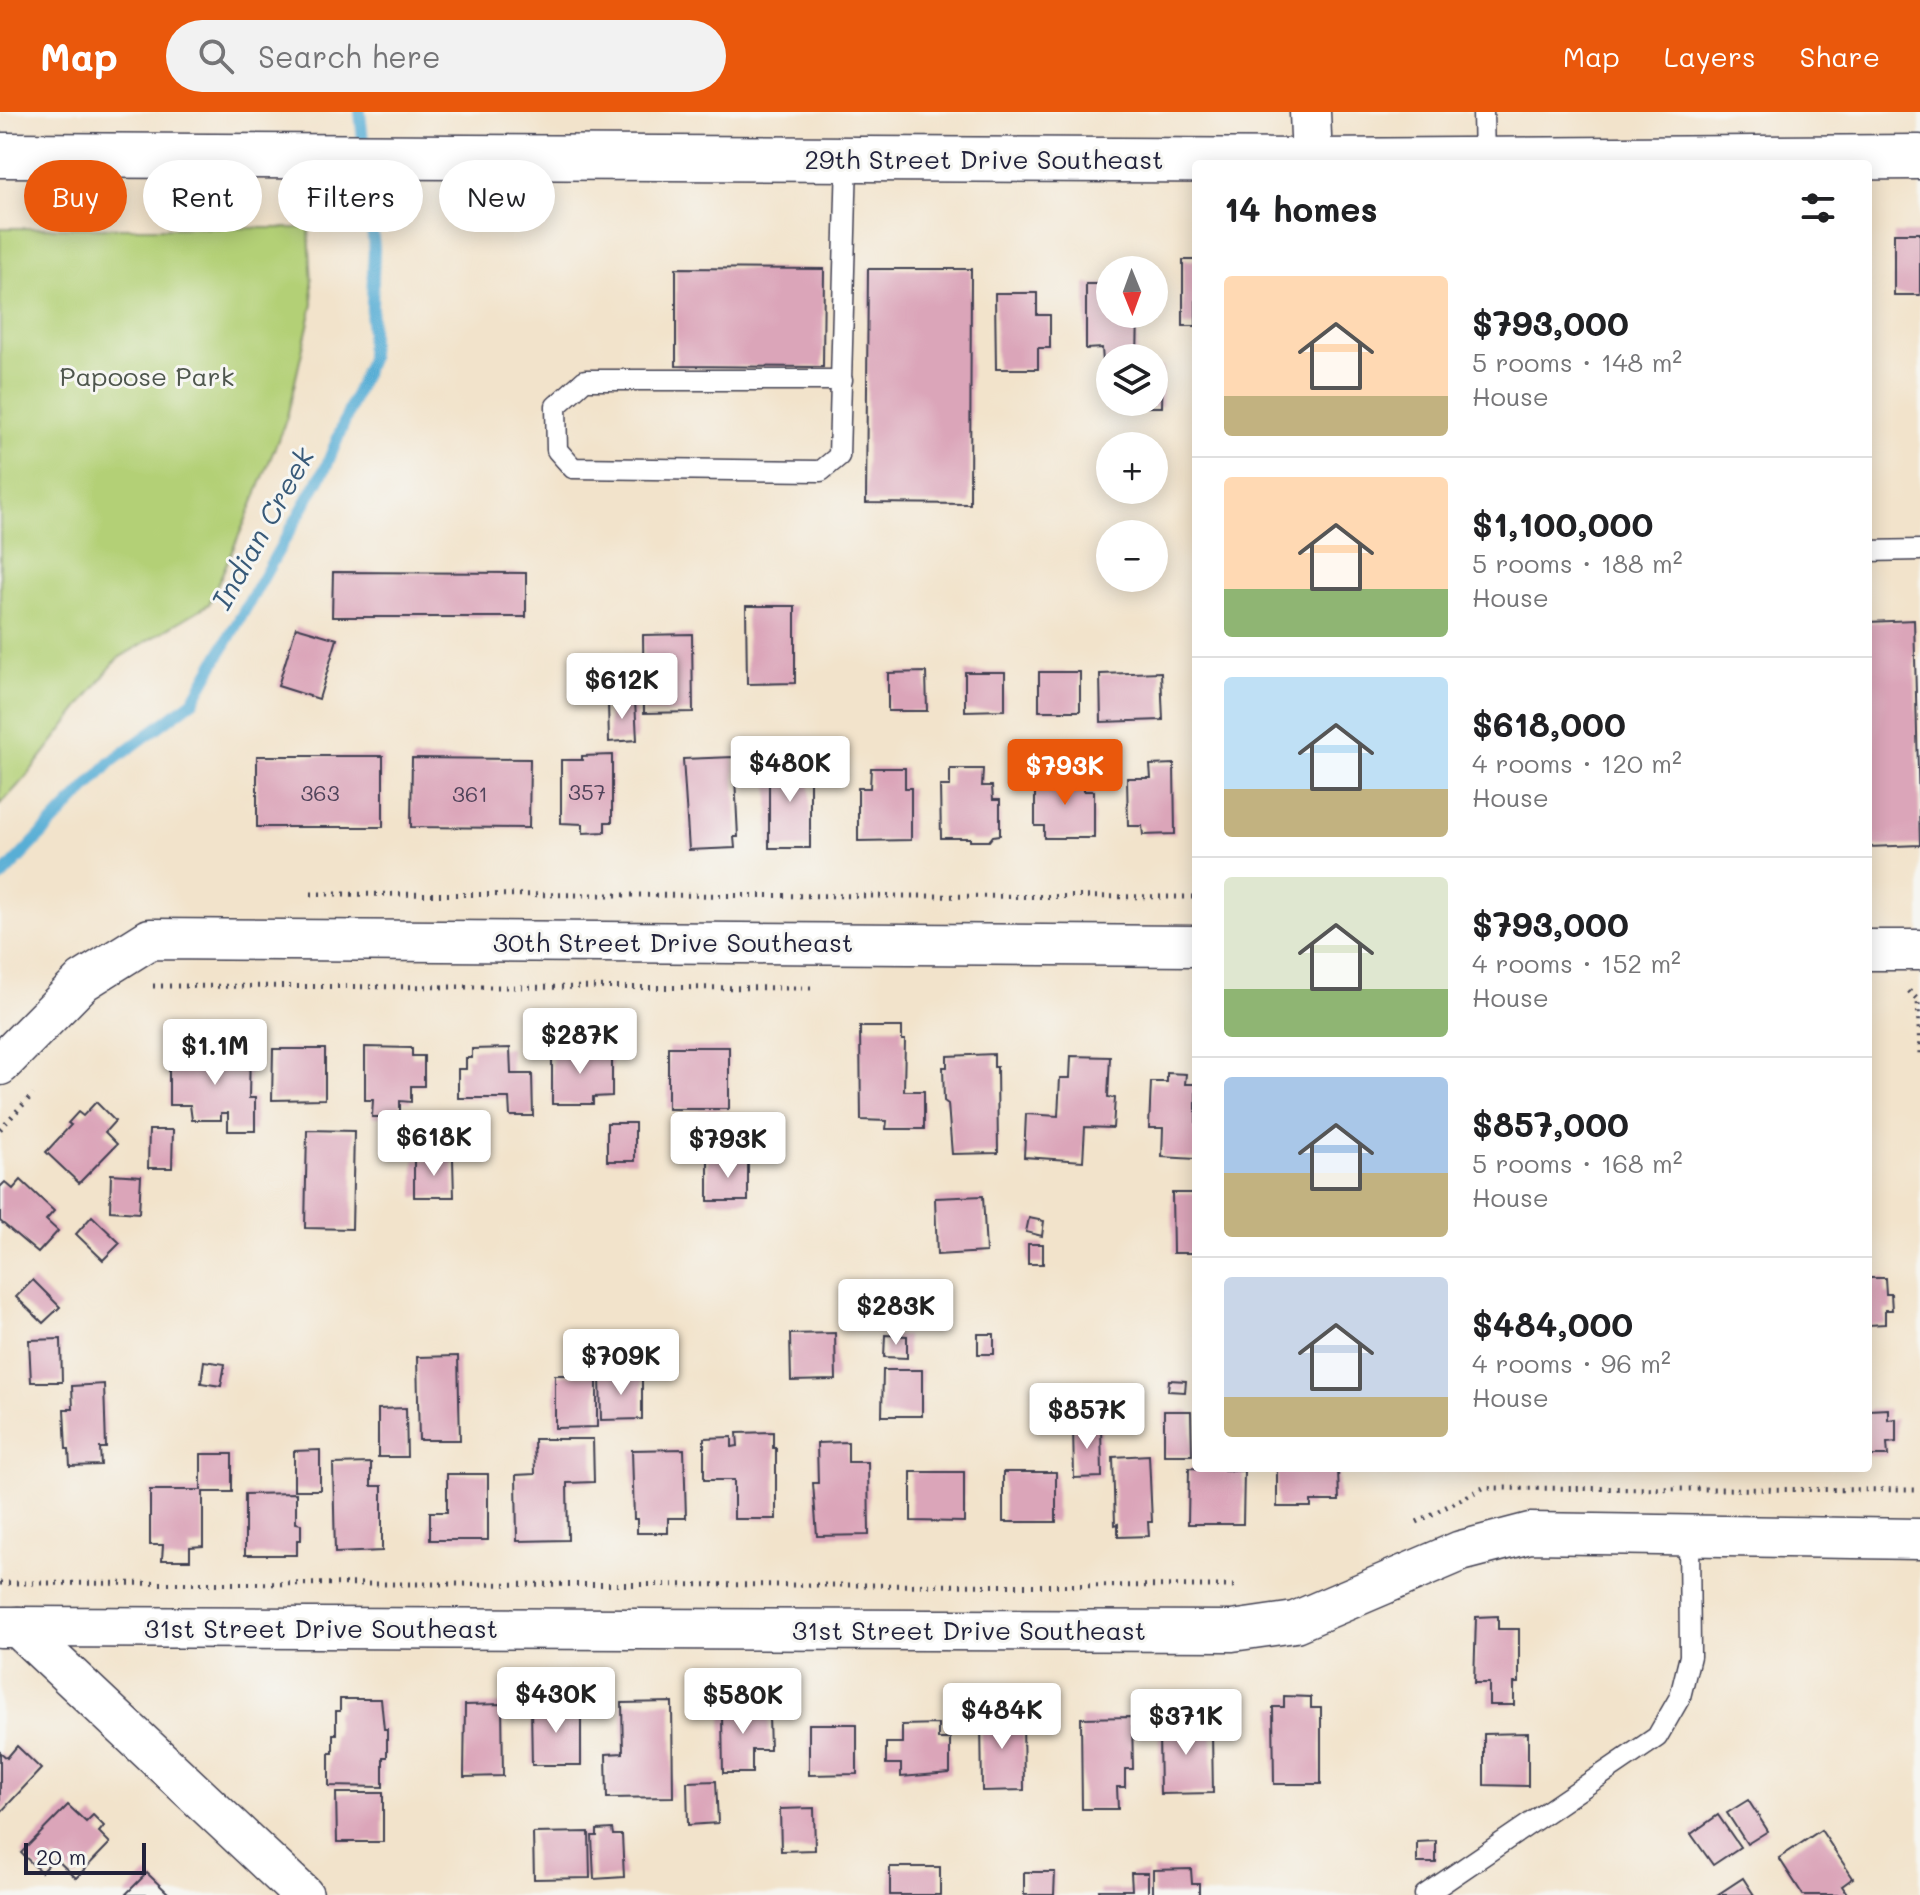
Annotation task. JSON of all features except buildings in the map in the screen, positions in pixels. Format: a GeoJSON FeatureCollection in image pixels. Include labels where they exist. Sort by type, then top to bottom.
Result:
{"type":"FeatureCollection","features":[{"type":"Feature","properties":{"kind":"main road","name":"29th Street Drive Southeast"},"geometry":{"type":"LineString","coordinates":[[0,155],[1196,160]]}},
{"type":"Feature","properties":{"kind":"main road","name":"29th Street Drive Southeast"},"geometry":{"type":"LineString","coordinates":[[1723,160],[1920,157]]}},
{"type":"Feature","properties":{"kind":"street"},"geometry":{"type":"LineString","coordinates":[[1310,112],[1312,160]]}},
{"type":"Feature","properties":{"kind":"street","name":"30th Street Drive Southeast"},"geometry":{"type":"LineString","coordinates":[[0,1065],[83,981],[150,939],[1192,946]]}},
{"type":"Feature","properties":{"kind":"street"},"geometry":{"type":"LineString","coordinates":[[1872,950],[1920,950]]}},
{"type":"Feature","properties":{"kind":"street","name":"31st Street Drive Southeast"},"geometry":{"type":"LineString","coordinates":[[9,1627],[1232,1631],[1295,1622],[1461,1551],[1530,1533],[1920,1539]]}},
{"type":"Feature","properties":{"kind":"street"},"geometry":{"type":"LineString","coordinates":[[9,1627],[303,1895]]}},
{"type":"Feature","properties":{"kind":"lane"},"geometry":{"type":"LineString","coordinates":[[1483,112],[1484,160]]}},
{"type":"Feature","properties":{"kind":"lane"},"geometry":{"type":"LineString","coordinates":[[842,380],[585,380],[556,406],[557,450],[573,468],[821,471],[839,456],[842,380],[847,157]]}},
{"type":"Feature","properties":{"kind":"lane"},"geometry":{"type":"LineString","coordinates":[[1872,551],[1920,550]]}},
{"type":"Feature","properties":{"kind":"lane"},"geometry":{"type":"LineString","coordinates":[[1425,1895],[1657,1737],[1680,1697],[1690,1656],[1689,1535]]}},
{"type":"Feature","properties":{"kind":"path"},"geometry":{"type":"LineString","coordinates":[[311,894],[1192,897]]}},
{"type":"Feature","properties":{"kind":"path"},"geometry":{"type":"LineString","coordinates":[[151,986],[816,988]]}},
{"type":"Feature","properties":{"kind":"path"},"geometry":{"type":"LineString","coordinates":[[1908,990],[1918,1000],[1920,1054]]}},
{"type":"Feature","properties":{"kind":"path"},"geometry":{"type":"LineString","coordinates":[[0,1129],[41,1085]]}},
{"type":"Feature","properties":{"kind":"path"},"geometry":{"type":"LineString","coordinates":[[1415,1523],[1483,1488],[1920,1490]]}},
{"type":"Feature","properties":{"kind":"path"},"geometry":{"type":"LineString","coordinates":[[0,1583],[1245,1586]]}},
{"type":"Feature","properties":{"kind":"green space","name":"Papoose Park"},"geometry":{"type":"Polygon","coordinates":[[[0,228],[24,228],[24,232],[127,232],[127,228],[143,228],[143,232],[262,232],[262,228],[278,228],[278,232],[309,232],[313,304],[287,417],[209,604],[117,659],[25,778],[0,805],[0,228]]]}},
{"type":"Feature","properties":{"kind":"waterway","name":"Indian Creek"},"geometry":{"type":"LineString","coordinates":[[0,878],[111,762],[193,701],[326,467],[370,359],[374,248],[360,112]]}}]}
